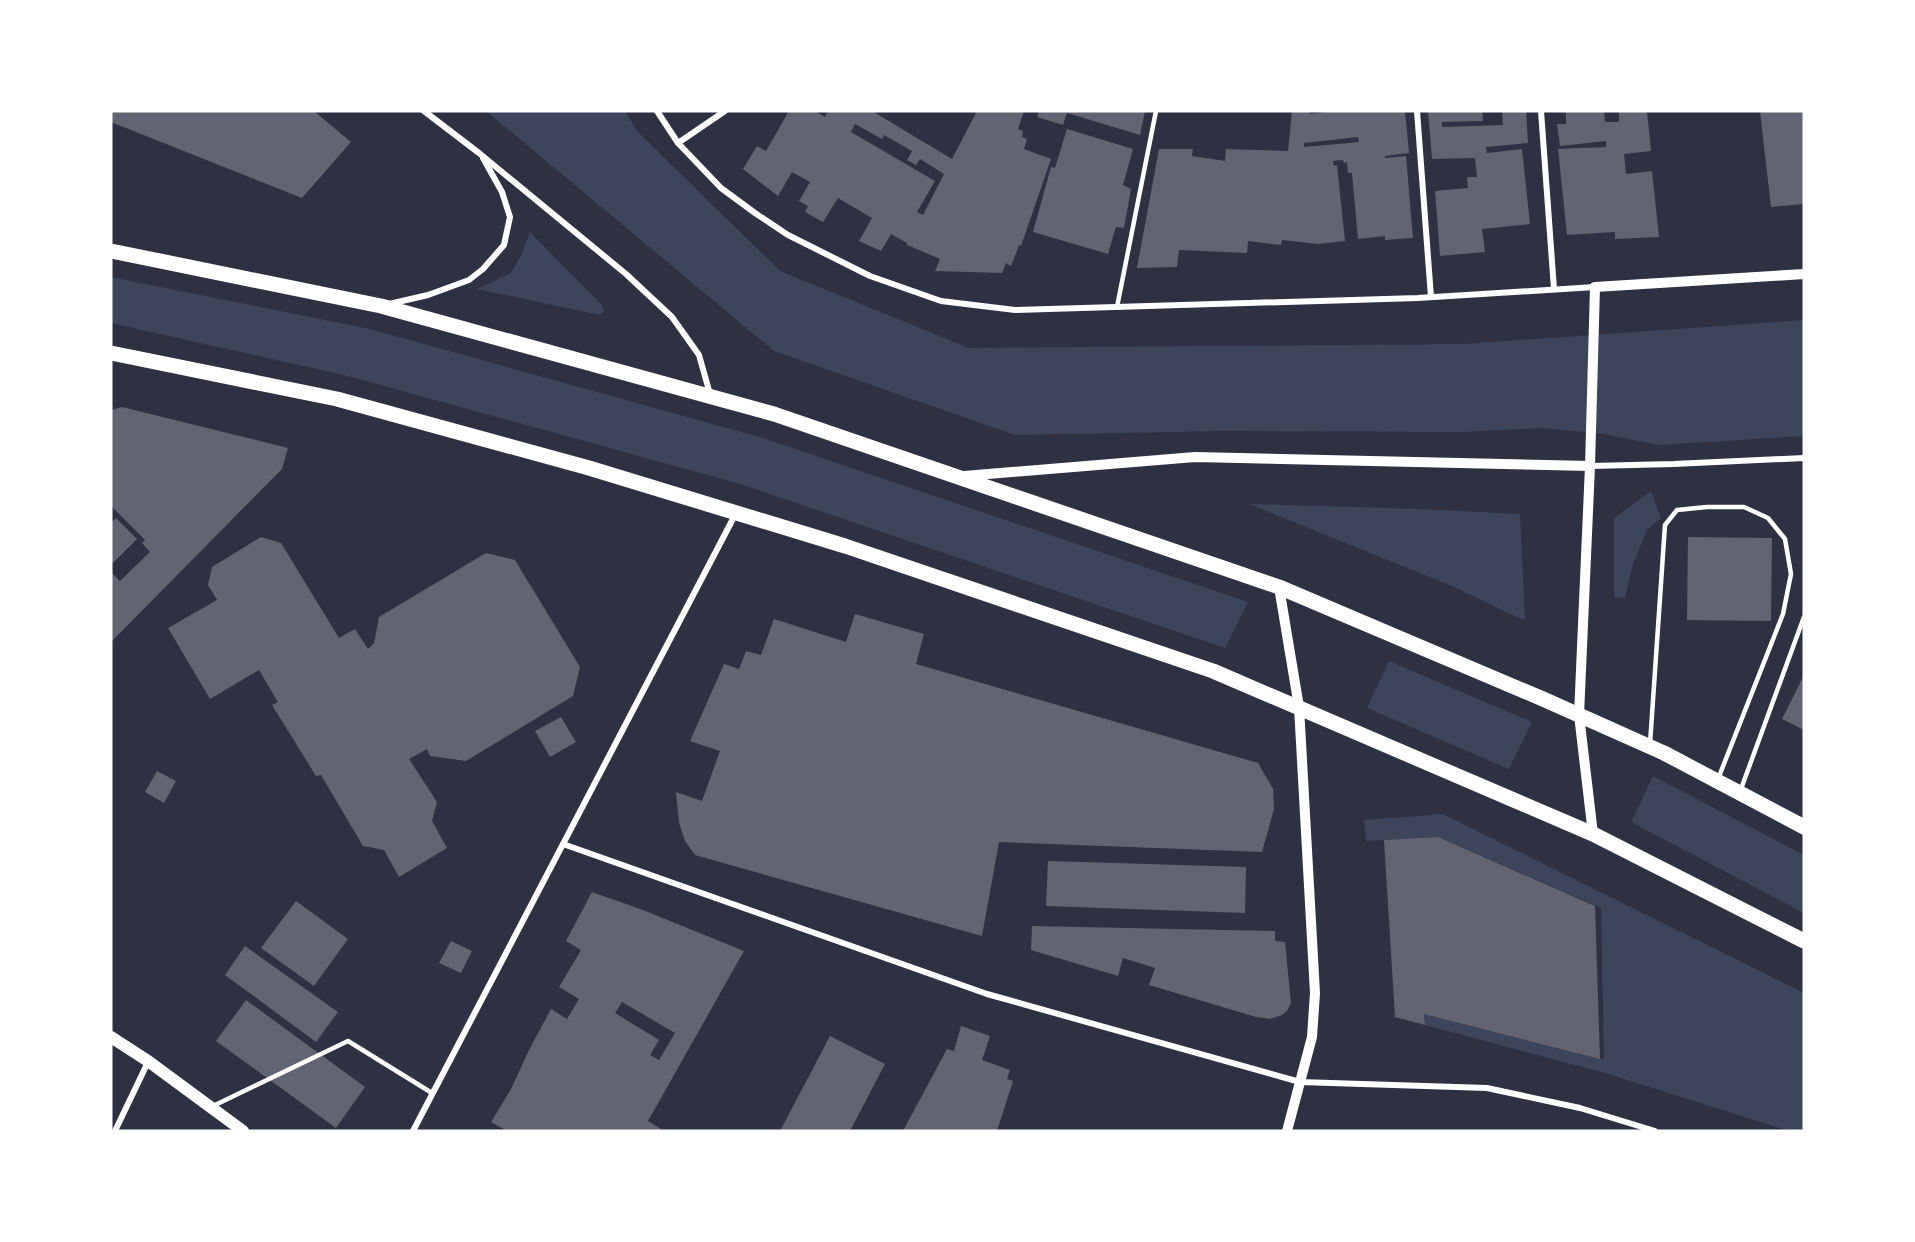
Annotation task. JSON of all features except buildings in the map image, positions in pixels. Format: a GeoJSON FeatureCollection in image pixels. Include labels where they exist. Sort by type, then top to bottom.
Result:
{"type":"FeatureCollection","features":[{"type":"Feature","properties":{"kind":"main road"},"geometry":{"type":"LineString","coordinates":[[111,251],[381,306],[774,414],[1279,587],[1650,747],[1804,827]]}},
{"type":"Feature","properties":{"kind":"main road"},"geometry":{"type":"LineString","coordinates":[[111,353],[337,399],[589,468],[845,546],[1193,664],[1299,707],[1593,834],[1804,941]]}},
{"type":"Feature","properties":{"kind":"main road"},"geometry":{"type":"LineString","coordinates":[[111,1037],[148,1061],[243,1131]]}},
{"type":"Feature","properties":{"kind":"street"},"geometry":{"type":"LineString","coordinates":[[424,111],[479,153],[626,274],[672,317],[699,354],[711,397]]}},
{"type":"Feature","properties":{"kind":"street"},"geometry":{"type":"LineString","coordinates":[[657,111],[678,143],[721,188],[755,213],[788,235],[870,276],[941,302],[1016,310],[1431,297],[1804,274]]}},
{"type":"Feature","properties":{"kind":"street"},"geometry":{"type":"LineString","coordinates":[[678,143],[725,111]]}},
{"type":"Feature","properties":{"kind":"street"},"geometry":{"type":"LineString","coordinates":[[1417,111],[1431,297]]}},
{"type":"Feature","properties":{"kind":"street"},"geometry":{"type":"LineString","coordinates":[[1541,111],[1554,290]]}},
{"type":"Feature","properties":{"kind":"street"},"geometry":{"type":"LineString","coordinates":[[381,306],[428,295],[469,280],[483,269],[504,245],[510,217],[502,192],[479,153]]}},
{"type":"Feature","properties":{"kind":"street"},"geometry":{"type":"LineString","coordinates":[[1593,834],[1579,715],[1595,287]]}},
{"type":"Feature","properties":{"kind":"street"},"geometry":{"type":"LineString","coordinates":[[956,477],[1195,457],[1590,466],[1674,465],[1804,458]]}},
{"type":"Feature","properties":{"kind":"street"},"geometry":{"type":"LineString","coordinates":[[413,1131],[735,513]]}},
{"type":"Feature","properties":{"kind":"street"},"geometry":{"type":"LineString","coordinates":[[1279,587],[1299,707],[1315,993],[1312,1037],[1287,1131]]}},
{"type":"Feature","properties":{"kind":"street"},"geometry":{"type":"LineString","coordinates":[[563,844],[987,994],[1300,1082],[1487,1089],[1580,1108],[1655,1131]]}},
{"type":"Feature","properties":{"kind":"street"},"geometry":{"type":"LineString","coordinates":[[115,1131],[148,1061]]}},
{"type":"Feature","properties":{"kind":"lane"},"geometry":{"type":"LineString","coordinates":[[1118,307],[1156,111]]}},
{"type":"Feature","properties":{"kind":"lane"},"geometry":{"type":"LineString","coordinates":[[1650,747],[1665,525],[1677,510],[1744,507],[1768,518],[1785,539],[1791,574],[1783,614],[1717,781]]}},
{"type":"Feature","properties":{"kind":"lane"},"geometry":{"type":"LineString","coordinates":[[1739,793],[1804,617]]}},
{"type":"Feature","properties":{"kind":"lane"},"geometry":{"type":"LineString","coordinates":[[211,1107],[348,1041],[432,1093]]}},
{"type":"Feature","properties":{"kind":"shaded area"},"geometry":{"type":"Polygon","coordinates":[[[486,111],[625,111],[638,132],[780,271],[969,348],[1464,344],[1804,320],[1804,436],[1658,445],[1604,434],[1542,428],[1463,432],[1222,431],[1015,435],[774,351],[486,111]]]}},
{"type":"Feature","properties":{"kind":"shaded area"},"geometry":{"type":"Polygon","coordinates":[[[530,232],[601,304],[604,311],[600,315],[477,289],[511,273],[530,232]]]}},
{"type":"Feature","properties":{"kind":"shaded area"},"geometry":{"type":"Polygon","coordinates":[[[111,277],[370,329],[763,438],[1248,602],[1225,648],[740,484],[348,376],[111,323],[111,277]]]}},
{"type":"Feature","properties":{"kind":"shaded area"},"geometry":{"type":"Polygon","coordinates":[[[1651,491],[1661,518],[1647,530],[1632,567],[1625,598],[1614,597],[1614,518],[1651,491]]]}},
{"type":"Feature","properties":{"kind":"shaded area"},"geometry":{"type":"Polygon","coordinates":[[[1249,504],[1520,514],[1525,621],[1452,586],[1249,504]]]}},
{"type":"Feature","properties":{"kind":"shaded area"},"geometry":{"type":"Polygon","coordinates":[[[1389,661],[1532,722],[1509,769],[1367,708],[1389,661]]]}},
{"type":"Feature","properties":{"kind":"shaded area"},"geometry":{"type":"Polygon","coordinates":[[[1653,776],[1804,855],[1804,913],[1631,822],[1653,776]]]}},
{"type":"Feature","properties":{"kind":"shaded area"},"geometry":{"type":"Polygon","coordinates":[[[1443,814],[1804,993],[1804,1131],[1789,1131],[1605,1073],[1425,1025],[1424,1004],[1577,1019],[1578,1054],[1604,1059],[1601,908],[1438,837],[1366,841],[1364,820],[1443,814]]]}}]}
